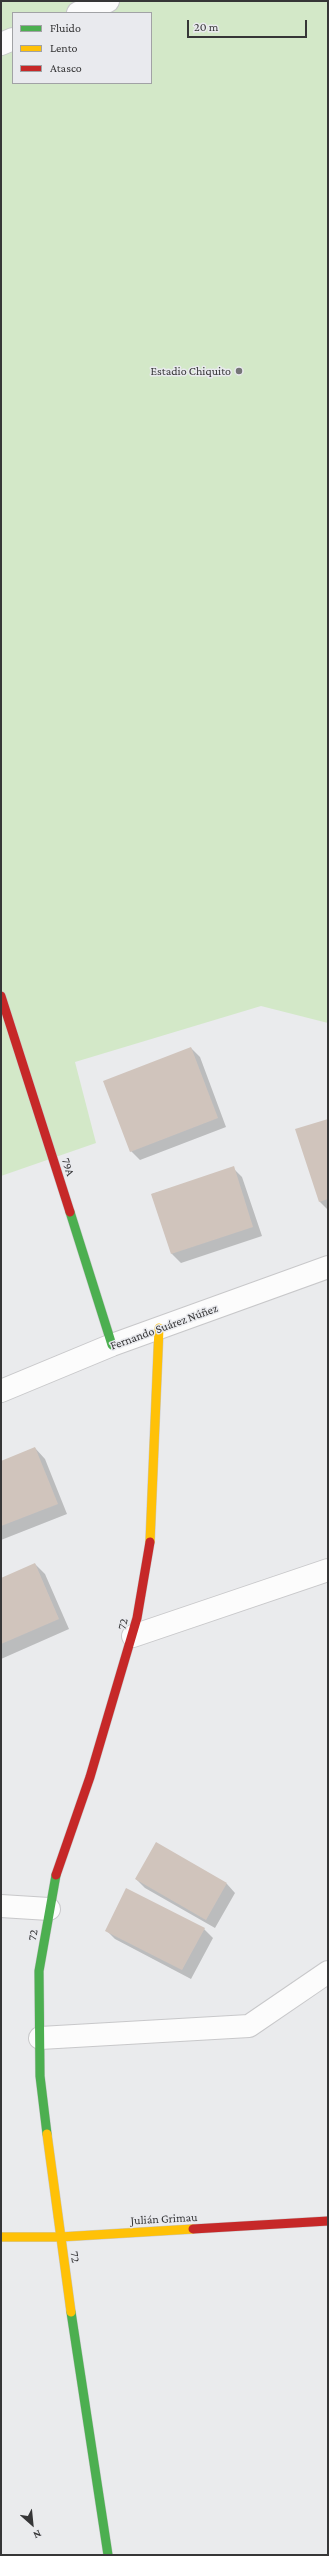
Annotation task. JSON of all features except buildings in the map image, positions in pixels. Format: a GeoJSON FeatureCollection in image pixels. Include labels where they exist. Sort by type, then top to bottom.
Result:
{"type":"FeatureCollection","features":[{"type":"Feature","properties":{"kind":"street"},"geometry":{"type":"LineString","coordinates":[[80,12],[108,1]]}},
{"type":"Feature","properties":{"kind":"street"},"geometry":{"type":"LineString","coordinates":[[1,44],[12,39]]}},
{"type":"Feature","properties":{"kind":"street","name":"79A"},"geometry":{"type":"LineString","coordinates":[[1,996],[112,1345]]}},
{"type":"Feature","properties":{"kind":"street","name":"Fernando Suárez Núñez"},"geometry":{"type":"LineString","coordinates":[[1,1391],[112,1345],[328,1267]]}},
{"type":"Feature","properties":{"kind":"street","name":"72"},"geometry":{"type":"LineString","coordinates":[[108,2555],[60,2237],[40,2076],[39,1970],[57,1868],[90,1777],[133,1636],[151,1539],[159,1328]]}},
{"type":"Feature","properties":{"kind":"street"},"geometry":{"type":"LineString","coordinates":[[133,1636],[328,1570]]}},
{"type":"Feature","properties":{"kind":"street"},"geometry":{"type":"LineString","coordinates":[[1,1906],[50,1909]]}},
{"type":"Feature","properties":{"kind":"street"},"geometry":{"type":"LineString","coordinates":[[40,2038],[249,2026],[328,1972]]}},
{"type":"Feature","properties":{"kind":"street","name":"Julián Grimau"},"geometry":{"type":"LineString","coordinates":[[1,2238],[60,2237],[328,2221]]}},
{"type":"Feature","properties":{"kind":"green space"},"geometry":{"type":"Polygon","coordinates":[[[1,1],[328,1],[328,1023],[261,1006],[75,1062],[96,1143],[1,1176],[1,1]]]}},
{"type":"Feature","properties":{"kind":"traffic: fast"},"geometry":{"type":"LineString","coordinates":[[70,1212],[112,1345]]}},
{"type":"Feature","properties":{"kind":"traffic: fast"},"geometry":{"type":"LineString","coordinates":[[47,2134],[40,2076],[39,1971],[56,1875]]}},
{"type":"Feature","properties":{"kind":"traffic: fast"},"geometry":{"type":"LineString","coordinates":[[71,2312],[108,2555]]}},
{"type":"Feature","properties":{"kind":"traffic: slow"},"geometry":{"type":"LineString","coordinates":[[150,1542],[159,1328]]}},
{"type":"Feature","properties":{"kind":"traffic: slow"},"geometry":{"type":"LineString","coordinates":[[47,2134],[71,2312]]}},
{"type":"Feature","properties":{"kind":"traffic: slow"},"geometry":{"type":"LineString","coordinates":[[1,2237],[60,2237],[193,2229]]}},
{"type":"Feature","properties":{"kind":"traffic: jam"},"geometry":{"type":"LineString","coordinates":[[1,996],[70,1212]]}},
{"type":"Feature","properties":{"kind":"traffic: jam"},"geometry":{"type":"LineString","coordinates":[[56,1875],[90,1777],[137,1618],[150,1542]]}},
{"type":"Feature","properties":{"kind":"traffic: jam"},"geometry":{"type":"LineString","coordinates":[[193,2229],[328,2221]]}},
{"type":"Feature","properties":{"kind":"place","name":"Estadio Chiquito"},"geometry":{"type":"Point","coordinates":[239,371]}}]}
